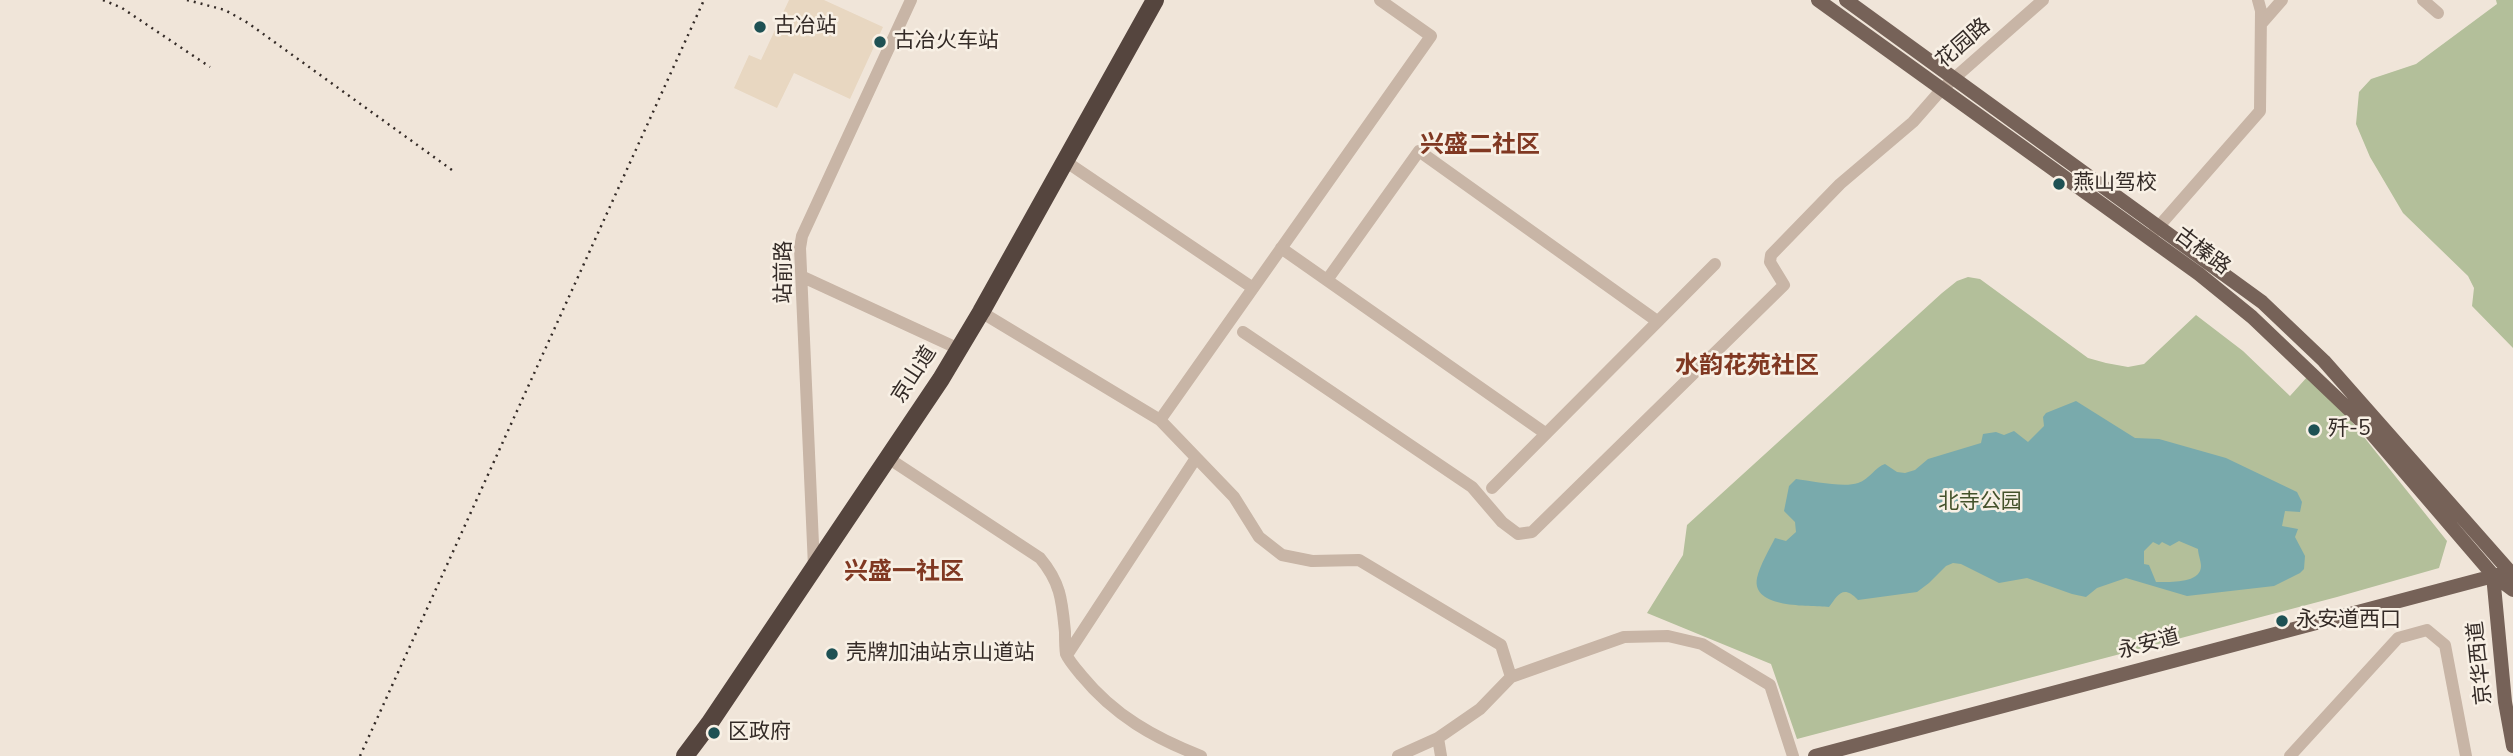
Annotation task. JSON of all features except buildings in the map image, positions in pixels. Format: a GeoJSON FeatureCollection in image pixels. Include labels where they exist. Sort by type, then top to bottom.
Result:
{"type":"FeatureCollection","features":[{"type":"Feature","properties":{"kind":"highway","name":"京山道"},"geometry":{"type":"LineString","coordinates":[[685,756],[959,349],[1155,0]]}},
{"type":"Feature","properties":{"kind":"main road","name":"古榛路"},"geometry":{"type":"LineString","coordinates":[[1818,0],[2148,238],[2252,317],[2360,420],[2493,575],[2513,590]]}},
{"type":"Feature","properties":{"kind":"main road","name":"古榛路"},"geometry":{"type":"LineString","coordinates":[[1846,0],[2262,302],[2324,361],[2512,574]]}},
{"type":"Feature","properties":{"kind":"main road","name":"永安道"},"geometry":{"type":"LineString","coordinates":[[1815,756],[2493,575],[2512,574]]}},
{"type":"Feature","properties":{"kind":"main road","name":"京华西道"},"geometry":{"type":"LineString","coordinates":[[2493,575],[2513,746]]}},
{"type":"Feature","properties":{"kind":"street","name":"站前路"},"geometry":{"type":"LineString","coordinates":[[814,568],[800,248],[802,236],[911,0]]}},
{"type":"Feature","properties":{"kind":"street"},"geometry":{"type":"LineString","coordinates":[[1160,421],[1431,36],[1380,0]]}},
{"type":"Feature","properties":{"kind":"street","name":"花园路"},"geometry":{"type":"LineString","coordinates":[[1243,332],[1472,487],[1502,522],[1518,534],[1532,532],[1784,285],[1770,262],[1771,255],[1840,184],[1913,122],[1942,89],[2043,0]]}},
{"type":"Feature","properties":{"kind":"street"},"geometry":{"type":"LineString","coordinates":[[2148,238],[2260,111],[2261,24],[2258,0]]}},
{"type":"Feature","properties":{"kind":"street"},"geometry":{"type":"LineString","coordinates":[[2261,24],[2282,0]]}},
{"type":"Feature","properties":{"kind":"street"},"geometry":{"type":"LineString","coordinates":[[2423,0],[2438,13]]}},
{"type":"Feature","properties":{"kind":"street"},"geometry":{"type":"LineString","coordinates":[[1327,280],[1419,151],[1657,321]]}},
{"type":"Feature","properties":{"kind":"street"},"geometry":{"type":"LineString","coordinates":[[1065,161],[1253,288]]}},
{"type":"Feature","properties":{"kind":"street"},"geometry":{"type":"LineString","coordinates":[[1281,248],[1545,433]]}},
{"type":"Feature","properties":{"kind":"street"},"geometry":{"type":"LineString","coordinates":[[1492,488],[1715,264]]}},
{"type":"Feature","properties":{"kind":"street"},"geometry":{"type":"LineString","coordinates":[[803,276],[959,349]]}},
{"type":"Feature","properties":{"kind":"street"},"geometry":{"type":"LineString","coordinates":[[982,312],[1160,421],[1234,497],[1259,537],[1282,555],[1312,561],[1359,560],[1501,645],[1511,677]]}},
{"type":"Feature","properties":{"kind":"street"},"geometry":{"type":"LineString","coordinates":[[888,458],[1040,558],[1053,573],[1062,596],[1067,655],[1097,695],[1119,714],[1161,740],[1201,756]]}},
{"type":"Feature","properties":{"kind":"street"},"geometry":{"type":"LineString","coordinates":[[1067,655],[1196,458]]}},
{"type":"Feature","properties":{"kind":"street"},"geometry":{"type":"LineString","coordinates":[[2290,756],[2398,639],[2427,630],[2445,645],[2466,756]]}},
{"type":"Feature","properties":{"kind":"street"},"geometry":{"type":"LineString","coordinates":[[1398,756],[1438,738],[1480,709],[1511,677],[1624,637],[1668,636],[1702,644],[1770,685],[1793,756]]}},
{"type":"Feature","properties":{"kind":"street"},"geometry":{"type":"LineString","coordinates":[[1438,738],[1441,756]]}},
{"type":"Feature","properties":{"kind":"green space"},"geometry":{"type":"Polygon","coordinates":[[[2496,0],[2513,0],[2513,348],[2472,306],[2474,288],[2468,276],[2403,213],[2370,157],[2356,124],[2359,92],[2371,79],[2416,64],[2497,4],[2496,0]]]}},
{"type":"Feature","properties":{"kind":"green space","name":"北寺公园"},"geometry":{"type":"Polygon","coordinates":[[[1968,277],[1980,279],[2088,358],[2128,367],[2144,364],[2196,315],[2243,351],[2290,396],[2308,376],[2348,417],[2447,541],[2439,568],[1797,739],[1771,664],[1647,613],[1683,555],[1687,525],[1942,293],[1957,281],[1968,277]]]}},
{"type":"Feature","properties":{"kind":"shaded area"},"geometry":{"type":"Polygon","coordinates":[[[789,0],[824,0],[883,27],[850,99],[794,73],[777,108],[734,88],[749,55],[761,60],[789,0]]]}},
{"type":"Feature","properties":{"kind":"water"},"geometry":{"type":"Polygon","coordinates":[[[2076,401],[2135,438],[2159,439],[2226,458],[2297,492],[2302,502],[2300,512],[2285,511],[2282,526],[2298,529],[2295,537],[2305,556],[2304,569],[2274,586],[2187,596],[2126,578],[2097,588],[2086,597],[2027,578],[1999,583],[1961,564],[1953,563],[1917,592],[1858,600],[1845,592],[1838,595],[1829,607],[1783,603],[1763,595],[1758,588],[1758,573],[1775,538],[1786,541],[1796,532],[1795,522],[1784,511],[1789,486],[1796,479],[1852,484],[1862,481],[1885,464],[1897,472],[1905,473],[1915,470],[1928,459],[1981,443],[1983,434],[1996,432],[2004,435],[2014,431],[2028,442],[2044,426],[2043,417],[2046,413],[2076,401]],[[2179,541],[2170,546],[2153,542],[2144,551],[2144,564],[2149,565],[2156,582],[2190,579],[2200,572],[2198,549],[2179,541]]]}},
{"type":"Feature","properties":{"kind":"railway"},"geometry":{"type":"LineString","coordinates":[[103,0],[122,8],[210,67]]}},
{"type":"Feature","properties":{"kind":"railway"},"geometry":{"type":"LineString","coordinates":[[187,0],[225,10],[248,23],[452,170]]}},
{"type":"Feature","properties":{"kind":"railway"},"geometry":{"type":"LineString","coordinates":[[360,756],[704,0]]}},
{"type":"Feature","properties":{"kind":"place","name":"古冶站"},"geometry":{"type":"Point","coordinates":[760,27]}},
{"type":"Feature","properties":{"kind":"place","name":"古冶火车站"},"geometry":{"type":"Point","coordinates":[880,42]}},
{"type":"Feature","properties":{"kind":"place","name":"燕山驾校"},"geometry":{"type":"Point","coordinates":[2059,184]}},
{"type":"Feature","properties":{"kind":"place","name":"歼-5"},"geometry":{"type":"Point","coordinates":[2314,430]}},
{"type":"Feature","properties":{"kind":"place","name":"永安道西口"},"geometry":{"type":"Point","coordinates":[2282,621]}},
{"type":"Feature","properties":{"kind":"place","name":"壳牌加油站京山道站"},"geometry":{"type":"Point","coordinates":[832,654]}},
{"type":"Feature","properties":{"kind":"place","name":"区政府"},"geometry":{"type":"Point","coordinates":[714,733]}},
{"type":"Feature","properties":{"kind":"district","name":"兴盛二社区"},"geometry":{"type":"Point","coordinates":[1480,146]}},
{"type":"Feature","properties":{"kind":"district","name":"水韵花苑社区"},"geometry":{"type":"Point","coordinates":[1747,367]}},
{"type":"Feature","properties":{"kind":"district","name":"兴盛一社区"},"geometry":{"type":"Point","coordinates":[904,573]}}]}
